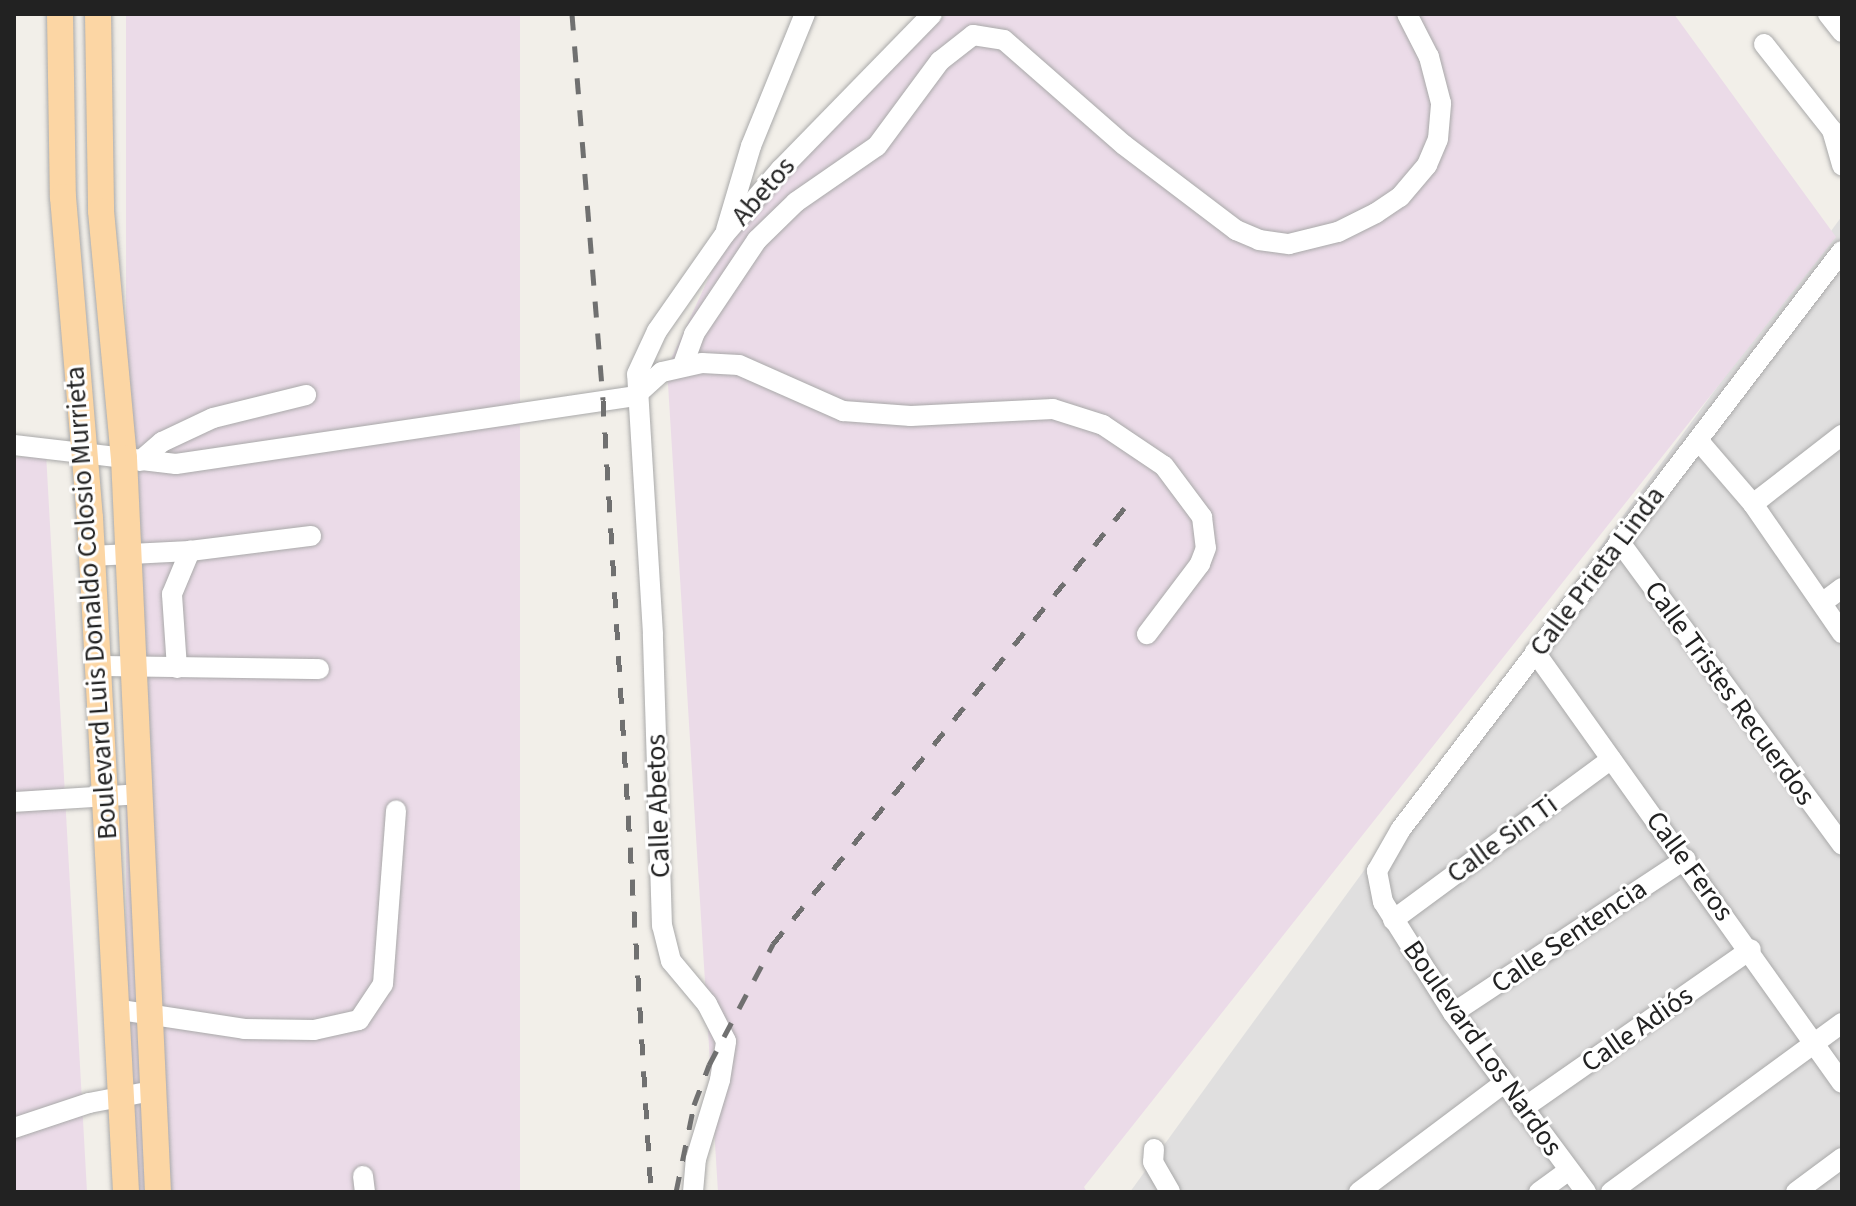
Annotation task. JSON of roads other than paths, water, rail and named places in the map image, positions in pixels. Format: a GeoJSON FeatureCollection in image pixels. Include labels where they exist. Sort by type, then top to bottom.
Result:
{"type":"FeatureCollection","features":[{"type":"Feature","properties":{"kind":"main road","name":"Boulevard Luis Donaldo Colosio Murrieta"},"geometry":{"type":"LineString","coordinates":[[60,14],[66,258],[85,450],[126,1192]]}},
{"type":"Feature","properties":{"kind":"main road","name":"Boulevard Luis Donaldo Colosio Murrieta"},"geometry":{"type":"LineString","coordinates":[[98,14],[101,211],[132,460],[129,554],[133,667],[158,1192]]}},
{"type":"Feature","properties":{"kind":"street"},"geometry":{"type":"LineString","coordinates":[[725,234],[751,146],[805,14]]}},
{"type":"Feature","properties":{"kind":"street","name":"Abetos"},"geometry":{"type":"LineString","coordinates":[[635,396],[646,351],[725,234],[781,169],[932,14]]}},
{"type":"Feature","properties":{"kind":"street"},"geometry":{"type":"LineString","coordinates":[[683,365],[694,334],[757,240],[796,202],[877,146],[940,61],[973,35],[1004,40],[1114,136],[1236,230],[1259,240],[1289,244],[1338,232],[1376,213],[1400,197],[1427,165],[1438,139],[1441,103],[1429,57],[1407,14]]}},
{"type":"Feature","properties":{"kind":"street"},"geometry":{"type":"LineString","coordinates":[[1828,14],[1842,32]]}},
{"type":"Feature","properties":{"kind":"street"},"geometry":{"type":"LineString","coordinates":[[1764,44],[1832,130],[1842,166]]}},
{"type":"Feature","properties":{"kind":"street","name":"Calle Prieta Linda"},"geometry":{"type":"LineString","coordinates":[[1388,911],[1376,881],[1385,854],[1619,541],[1842,251]]}},
{"type":"Feature","properties":{"kind":"street"},"geometry":{"type":"LineString","coordinates":[[14,445],[85,450],[132,460],[176,464],[635,396],[662,372],[683,365],[739,365],[843,411],[911,416],[1053,409],[1103,425],[1164,466],[1202,517],[1206,548],[1200,564],[1147,634]]}},
{"type":"Feature","properties":{"kind":"street"},"geometry":{"type":"LineString","coordinates":[[132,460],[213,418],[306,395]]}},
{"type":"Feature","properties":{"kind":"street","name":"Calle Abetos"},"geometry":{"type":"LineString","coordinates":[[635,396],[653,634],[662,926],[671,961],[707,1004],[726,1041],[720,1080],[696,1159],[693,1192]]}},
{"type":"Feature","properties":{"kind":"street"},"geometry":{"type":"LineString","coordinates":[[1753,504],[1842,435]]}},
{"type":"Feature","properties":{"kind":"street"},"geometry":{"type":"LineString","coordinates":[[1698,440],[1753,504],[1842,633]]}},
{"type":"Feature","properties":{"kind":"street"},"geometry":{"type":"LineString","coordinates":[[91,556],[190,551],[311,536]]}},
{"type":"Feature","properties":{"kind":"street","name":"Calle Tristes Recuerdos"},"geometry":{"type":"LineString","coordinates":[[1619,541],[1842,845]]}},
{"type":"Feature","properties":{"kind":"street"},"geometry":{"type":"LineString","coordinates":[[177,668],[172,594],[190,551]]}},
{"type":"Feature","properties":{"kind":"street"},"geometry":{"type":"LineString","coordinates":[[1822,603],[1842,588]]}},
{"type":"Feature","properties":{"kind":"street","name":"Calle Feros"},"geometry":{"type":"LineString","coordinates":[[1535,652],[1751,949],[1842,1083]]}},
{"type":"Feature","properties":{"kind":"street"},"geometry":{"type":"LineString","coordinates":[[96,666],[319,669]]}},
{"type":"Feature","properties":{"kind":"street","name":"Calle Sin Ti"},"geometry":{"type":"LineString","coordinates":[[1388,911],[1611,759]]}},
{"type":"Feature","properties":{"kind":"street"},"geometry":{"type":"LineString","coordinates":[[14,802],[140,794]]}},
{"type":"Feature","properties":{"kind":"street"},"geometry":{"type":"LineString","coordinates":[[114,1009],[244,1029],[314,1030],[359,1020],[383,984],[396,810]]}},
{"type":"Feature","properties":{"kind":"street","name":"Calle Sentencia"},"geometry":{"type":"LineString","coordinates":[[1453,1013],[1686,859]]}},
{"type":"Feature","properties":{"kind":"street","name":"Boulevard Los Nardos"},"geometry":{"type":"LineString","coordinates":[[1388,911],[1453,1013],[1586,1192]]}},
{"type":"Feature","properties":{"kind":"street","name":"Calle Adiós"},"geometry":{"type":"LineString","coordinates":[[1522,1109],[1751,949]]}},
{"type":"Feature","properties":{"kind":"street"},"geometry":{"type":"LineString","coordinates":[[1611,1192],[1842,1023]]}},
{"type":"Feature","properties":{"kind":"street"},"geometry":{"type":"LineString","coordinates":[[1359,1192],[1504,1083]]}},
{"type":"Feature","properties":{"kind":"street"},"geometry":{"type":"LineString","coordinates":[[14,1128],[120,1096],[152,1091]]}},
{"type":"Feature","properties":{"kind":"street"},"geometry":{"type":"LineString","coordinates":[[1154,1149],[1153,1162],[1170,1192]]}},
{"type":"Feature","properties":{"kind":"street"},"geometry":{"type":"LineString","coordinates":[[1796,1192],[1842,1158]]}},
{"type":"Feature","properties":{"kind":"street"},"geometry":{"type":"LineString","coordinates":[[1539,1192],[1569,1170]]}},
{"type":"Feature","properties":{"kind":"railway"},"geometry":{"type":"LineString","coordinates":[[572,14],[603,400],[651,1192]]}},
{"type":"Feature","properties":{"kind":"railway"},"geometry":{"type":"LineString","coordinates":[[676,1192],[694,1105],[709,1065],[773,944],[1126,506]]}}]}
